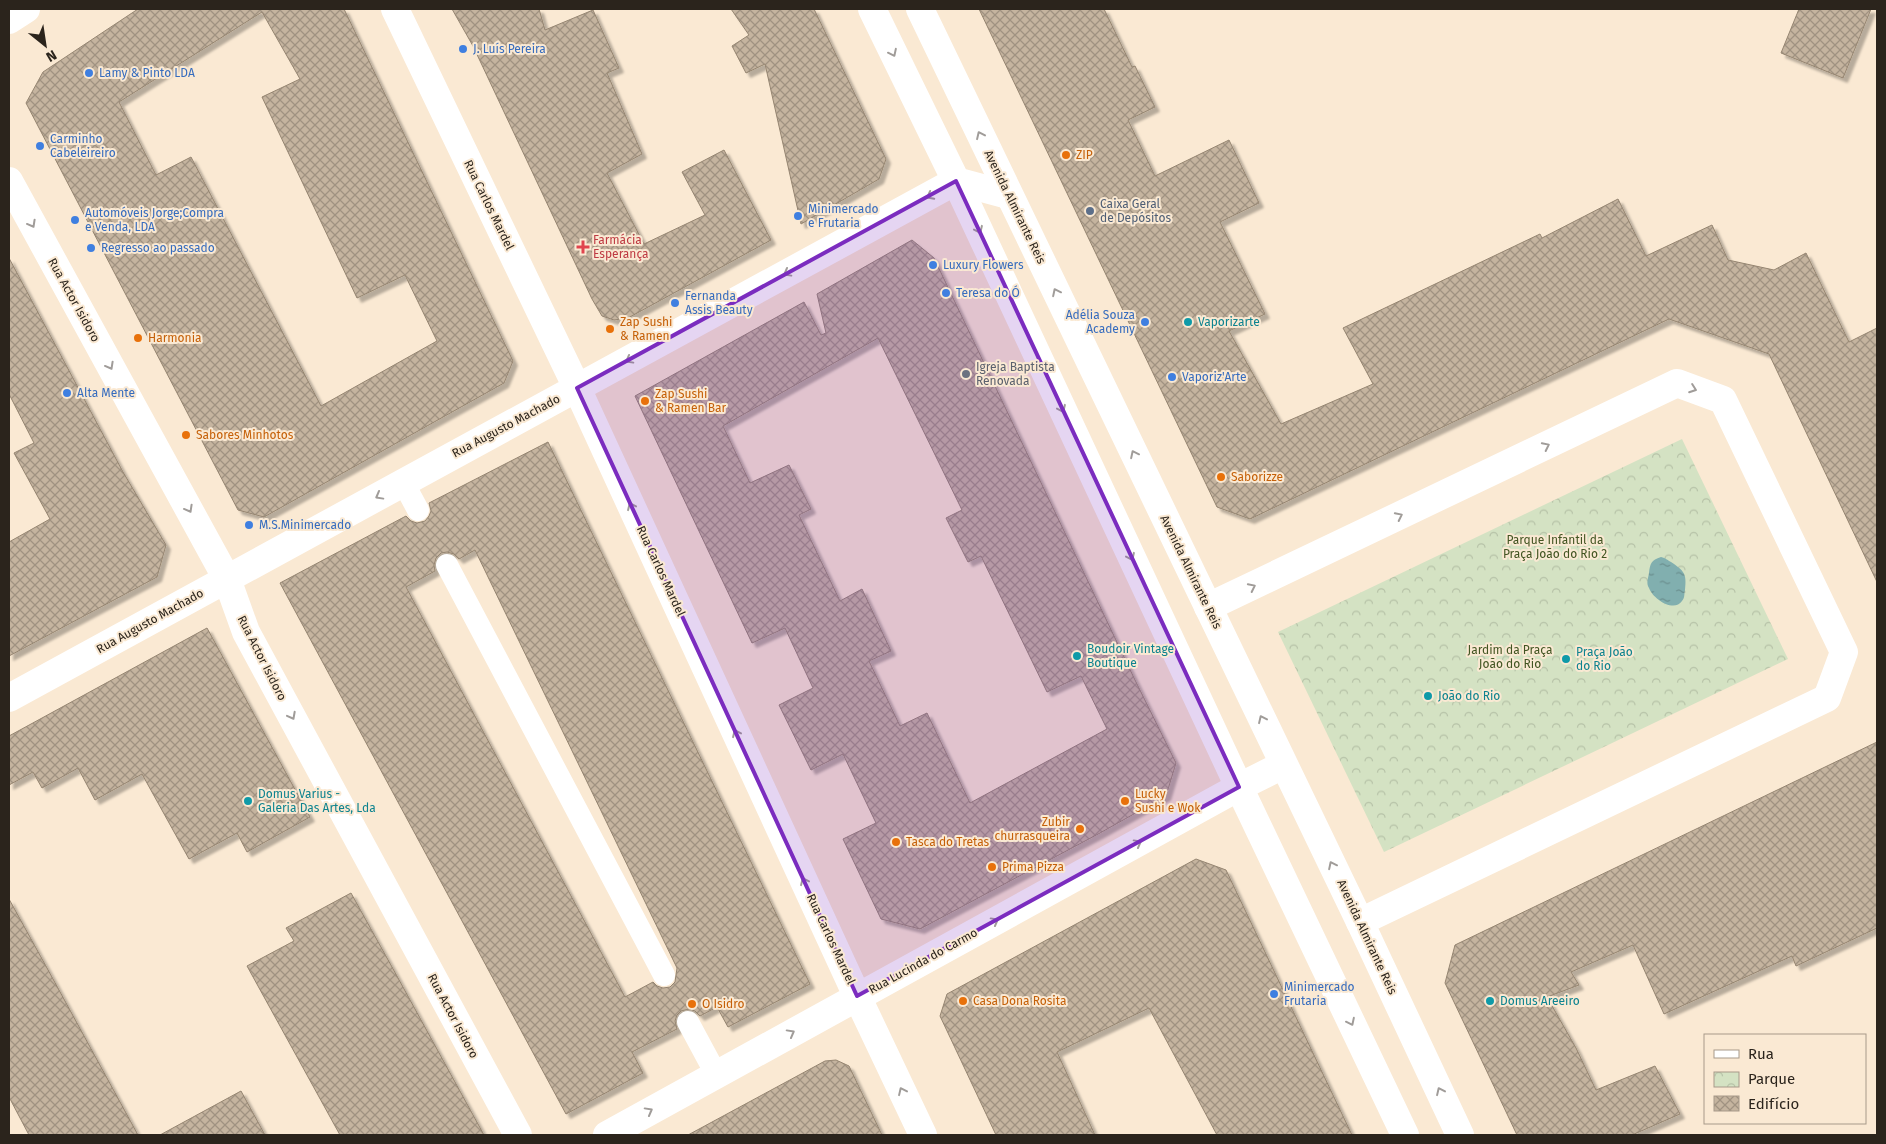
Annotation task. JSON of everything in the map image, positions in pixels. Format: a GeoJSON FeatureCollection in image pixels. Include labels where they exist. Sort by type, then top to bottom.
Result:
{"type":"FeatureCollection","features":[{"type":"Feature","properties":{"kind":"street"},"geometry":{"type":"LineString","coordinates":[[9,20],[26,9]]}},
{"type":"Feature","properties":{"kind":"street","name":"Rua Carlos Mardel"},"geometry":{"type":"LineString","coordinates":[[395,9],[577,388],[923,1135]]}},
{"type":"Feature","properties":{"kind":"street"},"geometry":{"type":"LineString","coordinates":[[872,9],[956,181],[1239,788],[1405,1135]]}},
{"type":"Feature","properties":{"kind":"street","name":"Avenida Almirante Reis"},"geometry":{"type":"LineString","coordinates":[[920,9],[1360,922],[1460,1135]]}},
{"type":"Feature","properties":{"kind":"street","name":"Rua Actor Isidoro"},"geometry":{"type":"LineString","coordinates":[[9,181],[227,579],[246,632],[518,1135]]}},
{"type":"Feature","properties":{"kind":"street"},"geometry":{"type":"LineString","coordinates":[[956,181],[1008,195]]}},
{"type":"Feature","properties":{"kind":"street","name":"Rua Augusto Machado"},"geometry":{"type":"LineString","coordinates":[[9,698],[956,181]]}},
{"type":"Feature","properties":{"kind":"street"},"geometry":{"type":"LineString","coordinates":[[1208,607],[1677,383],[1723,400],[1844,652],[1827,698],[1360,922]]}},
{"type":"Feature","properties":{"kind":"street","name":"Rua Lucinda do Carmo"},"geometry":{"type":"LineString","coordinates":[[607,1135],[857,996],[1283,765]]}},
{"type":"Feature","properties":{"kind":"lane"},"geometry":{"type":"LineString","coordinates":[[403,482],[418,510]]}},
{"type":"Feature","properties":{"kind":"lane"},"geometry":{"type":"LineString","coordinates":[[447,565],[664,975]]}},
{"type":"Feature","properties":{"kind":"lane"},"geometry":{"type":"LineString","coordinates":[[688,1022],[716,1074]]}},
{"type":"Feature","properties":{"kind":"highlighted area"},"geometry":{"type":"Polygon","coordinates":[[[956,181],[1239,787],[857,996],[577,388],[956,181]]]}},
{"type":"Feature","properties":{"kind":"green space","name":"Jardim da Praça João do Rio"},"geometry":{"type":"Polygon","coordinates":[[[1682,439],[1788,659],[1384,852],[1278,632],[1682,439]]]}},
{"type":"Feature","properties":{"kind":"water"},"geometry":{"type":"Polygon","coordinates":[[[1661,557],[1679,568],[1685,576],[1686,584],[1683,600],[1674,606],[1659,600],[1648,586],[1651,565],[1653,561],[1661,557]]]}},
{"type":"Feature","properties":{"kind":"building"},"geometry":{"type":"Polygon","coordinates":[[[138,9],[344,9],[513,361],[504,383],[264,517],[238,510],[26,103],[43,72],[138,9]],[[262,12],[119,102],[156,175],[191,157],[321,406],[437,341],[405,275],[357,298],[262,97],[300,79],[262,12]]]}},
{"type":"Feature","properties":{"kind":"building"},"geometry":{"type":"Polygon","coordinates":[[[452,9],[539,9],[545,30],[593,10],[619,68],[607,73],[642,154],[607,173],[644,244],[705,215],[682,172],[724,150],[771,240],[628,318],[614,320],[602,316],[592,299],[473,46],[452,9]]]}},
{"type":"Feature","properties":{"kind":"building"},"geometry":{"type":"Polygon","coordinates":[[[731,9],[814,9],[886,159],[879,179],[801,224],[765,64],[746,73],[732,46],[749,35],[731,9]]]}},
{"type":"Feature","properties":{"kind":"building"},"geometry":{"type":"Polygon","coordinates":[[[979,9],[1104,9],[1132,67],[1135,66],[1155,107],[1128,120],[1155,176],[1229,140],[1259,203],[1220,222],[1265,314],[1229,331],[1281,424],[1373,384],[1343,328],[1540,234],[1542,238],[1618,199],[1646,256],[1712,225],[1728,260],[1774,270],[1806,253],[1849,342],[1877,328],[1877,582],[1769,354],[1669,319],[1250,519],[1217,507],[979,9]]]}},
{"type":"Feature","properties":{"kind":"building"},"geometry":{"type":"Polygon","coordinates":[[[1799,9],[1871,9],[1843,78],[1781,53],[1799,9]]]}},
{"type":"Feature","properties":{"kind":"building"},"geometry":{"type":"Polygon","coordinates":[[[912,240],[934,258],[1176,763],[1166,796],[920,929],[881,919],[843,839],[876,823],[843,754],[811,770],[779,705],[813,688],[785,628],[752,643],[635,396],[804,302],[821,335],[826,333],[817,294],[912,240]],[[878,338],[723,426],[750,483],[789,465],[811,509],[799,515],[840,601],[862,589],[891,651],[869,661],[900,726],[927,713],[970,803],[1107,729],[1081,676],[1047,692],[981,556],[968,562],[946,518],[962,510],[878,338]]]}},
{"type":"Feature","properties":{"kind":"building"},"geometry":{"type":"Polygon","coordinates":[[[9,258],[123,472],[166,545],[157,577],[9,656],[9,542],[50,519],[14,453],[34,443],[9,394],[9,258]]]}},
{"type":"Feature","properties":{"kind":"building"},"geometry":{"type":"Polygon","coordinates":[[[548,442],[810,984],[728,1027],[717,1007],[700,1016],[695,1011],[689,1009],[681,1011],[675,1021],[677,1029],[632,1052],[643,1073],[566,1114],[280,583],[406,516],[411,521],[417,523],[425,521],[431,511],[429,503],[548,442]],[[475,550],[459,559],[454,554],[441,553],[436,558],[435,571],[406,587],[625,997],[653,982],[663,988],[670,987],[675,982],[677,968],[475,550]]]}},
{"type":"Feature","properties":{"kind":"building"},"geometry":{"type":"Polygon","coordinates":[[[207,628],[310,817],[247,852],[237,833],[189,859],[142,774],[95,800],[78,768],[42,788],[33,772],[9,785],[9,736],[207,628]]]}},
{"type":"Feature","properties":{"kind":"building"},"geometry":{"type":"Polygon","coordinates":[[[1877,742],[1877,928],[1796,966],[1792,956],[1664,1014],[1633,945],[1571,972],[1579,985],[1547,997],[1576,1048],[1596,1090],[1655,1066],[1680,1114],[1632,1135],[1517,1135],[1445,983],[1455,945],[1877,742]]]}},
{"type":"Feature","properties":{"kind":"building"},"geometry":{"type":"Polygon","coordinates":[[[1196,859],[1226,870],[1352,1135],[1217,1135],[1149,1008],[1057,1052],[1095,1135],[996,1135],[940,1016],[947,994],[1196,859]]]}},
{"type":"Feature","properties":{"kind":"building"},"geometry":{"type":"Polygon","coordinates":[[[351,893],[484,1135],[340,1135],[247,966],[294,941],[286,928],[351,893]]]}},
{"type":"Feature","properties":{"kind":"building"},"geometry":{"type":"Polygon","coordinates":[[[9,899],[138,1135],[29,1135],[9,1097],[9,899]]]}},
{"type":"Feature","properties":{"kind":"building"},"geometry":{"type":"Polygon","coordinates":[[[836,1060],[849,1066],[882,1135],[688,1135],[825,1061],[836,1060]]]}},
{"type":"Feature","properties":{"kind":"building"},"geometry":{"type":"Polygon","coordinates":[[[241,1091],[265,1135],[160,1135],[241,1091]]]}},
{"type":"Feature","properties":{"kind":"place","name":"J. Luís Pereira"},"geometry":{"type":"Point","coordinates":[463,49]}},
{"type":"Feature","properties":{"kind":"place","name":"Lamy & Pinto LDA"},"geometry":{"type":"Point","coordinates":[89,73]}},
{"type":"Feature","properties":{"kind":"place","name":"Carminho Cabeleireiro"},"geometry":{"type":"Point","coordinates":[40,146]}},
{"type":"Feature","properties":{"kind":"place","name":"ZIP"},"geometry":{"type":"Point","coordinates":[1066,155]}},
{"type":"Feature","properties":{"kind":"place","name":"Caixa Geral de Depósitos"},"geometry":{"type":"Point","coordinates":[1090,211]}},
{"type":"Feature","properties":{"kind":"place","name":"Minimercado e Frutaria"},"geometry":{"type":"Point","coordinates":[798,216]}},
{"type":"Feature","properties":{"kind":"place","name":"Automóveis Jorge;Compra e Venda, LDA"},"geometry":{"type":"Point","coordinates":[75,220]}},
{"type":"Feature","properties":{"kind":"place","name":"Farmácia Esperança"},"geometry":{"type":"Point","coordinates":[583,247]}},
{"type":"Feature","properties":{"kind":"place","name":"Regresso ao passado"},"geometry":{"type":"Point","coordinates":[91,248]}},
{"type":"Feature","properties":{"kind":"place","name":"Luxury Flowers"},"geometry":{"type":"Point","coordinates":[933,265]}},
{"type":"Feature","properties":{"kind":"place","name":"Teresa do Ó"},"geometry":{"type":"Point","coordinates":[946,293]}},
{"type":"Feature","properties":{"kind":"place","name":"Fernanda Assis Beauty"},"geometry":{"type":"Point","coordinates":[675,303]}},
{"type":"Feature","properties":{"kind":"place","name":"Adélia Souza Academy"},"geometry":{"type":"Point","coordinates":[1145,322]}},
{"type":"Feature","properties":{"kind":"place","name":"Vaporizarte"},"geometry":{"type":"Point","coordinates":[1188,322]}},
{"type":"Feature","properties":{"kind":"place","name":"Zap Sushi & Ramen"},"geometry":{"type":"Point","coordinates":[610,329]}},
{"type":"Feature","properties":{"kind":"place","name":"Harmonia"},"geometry":{"type":"Point","coordinates":[138,338]}},
{"type":"Feature","properties":{"kind":"place","name":"Igreja Baptista Renovada"},"geometry":{"type":"Point","coordinates":[966,374]}},
{"type":"Feature","properties":{"kind":"place","name":"Vaporiz'Arte"},"geometry":{"type":"Point","coordinates":[1172,377]}},
{"type":"Feature","properties":{"kind":"place","name":"Alta Mente"},"geometry":{"type":"Point","coordinates":[67,393]}},
{"type":"Feature","properties":{"kind":"place","name":"Zap Sushi & Ramen Bar"},"geometry":{"type":"Point","coordinates":[645,401]}},
{"type":"Feature","properties":{"kind":"place","name":"Sabores Minhotos"},"geometry":{"type":"Point","coordinates":[186,435]}},
{"type":"Feature","properties":{"kind":"place","name":"Saborizze"},"geometry":{"type":"Point","coordinates":[1221,477]}},
{"type":"Feature","properties":{"kind":"place","name":"M.S.Minimercado"},"geometry":{"type":"Point","coordinates":[249,525]}},
{"type":"Feature","properties":{"kind":"place","name":"Boudoir Vintage Boutique"},"geometry":{"type":"Point","coordinates":[1077,656]}},
{"type":"Feature","properties":{"kind":"place","name":"Praça João do Rio"},"geometry":{"type":"Point","coordinates":[1566,659]}},
{"type":"Feature","properties":{"kind":"place","name":"João do Rio"},"geometry":{"type":"Point","coordinates":[1428,696]}},
{"type":"Feature","properties":{"kind":"place","name":"Domus Varius - Galeria Das Artes, Lda"},"geometry":{"type":"Point","coordinates":[248,801]}},
{"type":"Feature","properties":{"kind":"place","name":"Lucky Sushi e Wok"},"geometry":{"type":"Point","coordinates":[1125,801]}},
{"type":"Feature","properties":{"kind":"place","name":"Zubir churrasqueira"},"geometry":{"type":"Point","coordinates":[1080,829]}},
{"type":"Feature","properties":{"kind":"place","name":"Tasca do Tretas"},"geometry":{"type":"Point","coordinates":[896,842]}},
{"type":"Feature","properties":{"kind":"place","name":"Prima Pizza"},"geometry":{"type":"Point","coordinates":[992,867]}},
{"type":"Feature","properties":{"kind":"place","name":"Minimercado Frutaria"},"geometry":{"type":"Point","coordinates":[1274,994]}},
{"type":"Feature","properties":{"kind":"place","name":"Casa Dona Rosita"},"geometry":{"type":"Point","coordinates":[963,1001]}},
{"type":"Feature","properties":{"kind":"place","name":"Domus Areeiro"},"geometry":{"type":"Point","coordinates":[1490,1001]}},
{"type":"Feature","properties":{"kind":"place","name":"O Isidro"},"geometry":{"type":"Point","coordinates":[692,1004]}},
{"type":"Feature","properties":{"kind":"park label","name":"Parque Infantil da Praça João do Rio 2"},"geometry":{"type":"Point","coordinates":[1555,547]}}]}
